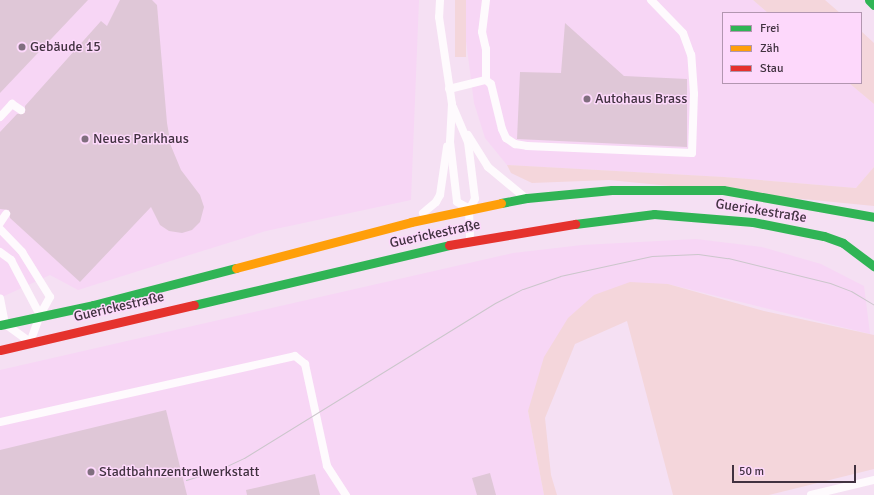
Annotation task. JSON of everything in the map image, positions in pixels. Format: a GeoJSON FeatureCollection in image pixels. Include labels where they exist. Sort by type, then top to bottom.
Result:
{"type":"FeatureCollection","features":[{"type":"Feature","properties":{"kind":"main road"},"geometry":{"type":"LineString","coordinates":[[869,0],[874,5]]}},
{"type":"Feature","properties":{"kind":"main road","name":"Guerickestraße"},"geometry":{"type":"LineString","coordinates":[[3,325],[101,303],[411,222],[526,198],[612,190],[723,190],[859,213],[874,218]]}},
{"type":"Feature","properties":{"kind":"main road","name":"Guerickestraße"},"geometry":{"type":"LineString","coordinates":[[0,350],[470,240],[627,216],[654,214],[697,216],[753,222],[824,236],[843,243],[874,266]]}},
{"type":"Feature","properties":{"kind":"lane"},"geometry":{"type":"LineString","coordinates":[[440,0],[439,17],[449,89],[452,104],[468,142],[476,199],[469,210],[470,240]]}},
{"type":"Feature","properties":{"kind":"lane"},"geometry":{"type":"LineString","coordinates":[[486,0],[482,32],[486,49],[486,80],[494,95],[502,129],[506,138],[515,144],[692,153],[694,94],[691,55],[683,32],[651,0]]}},
{"type":"Feature","properties":{"kind":"lane"},"geometry":{"type":"LineString","coordinates":[[449,89],[486,80]]}},
{"type":"Feature","properties":{"kind":"lane"},"geometry":{"type":"LineString","coordinates":[[0,117],[12,104],[21,110]]}},
{"type":"Feature","properties":{"kind":"lane"},"geometry":{"type":"LineString","coordinates":[[452,104],[488,167],[526,198]]}},
{"type":"Feature","properties":{"kind":"lane"},"geometry":{"type":"LineString","coordinates":[[452,104],[450,142],[458,202],[469,210]]}},
{"type":"Feature","properties":{"kind":"lane"},"geometry":{"type":"LineString","coordinates":[[411,222],[432,206],[440,195],[452,104]]}},
{"type":"Feature","properties":{"kind":"lane"},"geometry":{"type":"LineString","coordinates":[[0,223],[6,214]]}},
{"type":"Feature","properties":{"kind":"lane"},"geometry":{"type":"LineString","coordinates":[[0,229],[22,252],[50,297],[40,316],[30,342],[3,325],[0,298]]}},
{"type":"Feature","properties":{"kind":"lane"},"geometry":{"type":"LineString","coordinates":[[0,252],[11,260],[40,316]]}},
{"type":"Feature","properties":{"kind":"lane"},"geometry":{"type":"LineString","coordinates":[[0,422],[295,356],[305,364],[327,466],[346,495]]}},
{"type":"Feature","properties":{"kind":"lane"},"geometry":{"type":"LineString","coordinates":[[811,495],[874,480]]}},
{"type":"Feature","properties":{"kind":"shaded area"},"geometry":{"type":"Polygon","coordinates":[[[0,0],[419,0],[411,200],[266,231],[78,290],[50,275],[0,298],[0,0]]]}},
{"type":"Feature","properties":{"kind":"shaded area"},"geometry":{"type":"Polygon","coordinates":[[[455,0],[466,0],[466,57],[455,57],[455,0]]]}},
{"type":"Feature","properties":{"kind":"shaded area"},"geometry":{"type":"Polygon","coordinates":[[[466,0],[753,0],[767,12],[722,12],[722,84],[850,84],[874,104],[874,167],[856,188],[724,177],[507,165],[485,138],[474,103],[465,33],[466,0]]]}},
{"type":"Feature","properties":{"kind":"shaded area"},"geometry":{"type":"Polygon","coordinates":[[[753,0],[825,0],[839,12],[767,12],[753,0]]]}},
{"type":"Feature","properties":{"kind":"shaded area"},"geometry":{"type":"Polygon","coordinates":[[[862,32],[874,43],[874,104],[850,84],[862,84],[862,32]]]}},
{"type":"Feature","properties":{"kind":"shaded area"},"geometry":{"type":"Polygon","coordinates":[[[507,165],[724,177],[856,188],[874,167],[874,206],[609,180],[532,183],[511,173],[507,165]]]}},
{"type":"Feature","properties":{"kind":"shaded area"},"geometry":{"type":"Polygon","coordinates":[[[696,239],[762,247],[821,264],[864,286],[870,334],[668,284],[594,295],[528,411],[544,495],[0,495],[0,370],[513,253],[582,245],[696,239]]]}},
{"type":"Feature","properties":{"kind":"shaded area"},"geometry":{"type":"Polygon","coordinates":[[[630,282],[668,284],[764,311],[874,335],[874,469],[769,495],[673,495],[627,321],[575,344],[545,418],[551,475],[557,495],[544,495],[528,411],[544,357],[568,318],[594,295],[630,282]]]}},
{"type":"Feature","properties":{"kind":"building","name":"Gebäude 15"},"geometry":{"type":"Polygon","coordinates":[[[0,0],[88,0],[0,93],[0,0]]]}},
{"type":"Feature","properties":{"kind":"building","name":"Neues Parkhaus"},"geometry":{"type":"Polygon","coordinates":[[[120,0],[152,0],[157,5],[167,123],[171,146],[181,170],[200,195],[204,207],[200,222],[192,230],[182,233],[169,231],[160,225],[151,207],[80,282],[10,218],[9,210],[0,209],[0,132],[17,114],[25,113],[25,106],[101,21],[107,26],[120,0]]]}},
{"type":"Feature","properties":{"kind":"building"},"geometry":{"type":"Polygon","coordinates":[[[565,23],[624,76],[687,79],[687,147],[517,139],[520,72],[561,73],[565,23]]]}},
{"type":"Feature","properties":{"kind":"building","name":"Stadtbahnzentralwerkstatt"},"geometry":{"type":"Polygon","coordinates":[[[166,410],[187,495],[0,495],[0,450],[166,410]]]}},
{"type":"Feature","properties":{"kind":"building"},"geometry":{"type":"Polygon","coordinates":[[[490,473],[496,495],[477,495],[472,478],[490,473]]]}},
{"type":"Feature","properties":{"kind":"building","name":"Stadtbahnzentralwerkstatt"},"geometry":{"type":"Polygon","coordinates":[[[315,474],[320,495],[247,495],[246,490],[315,474]]]}},
{"type":"Feature","properties":{"kind":"tram line"},"geometry":{"type":"LineString","coordinates":[[186,480],[216,471],[244,458],[495,303],[523,289],[560,276],[652,256],[698,254],[728,258],[830,283],[851,291],[874,305]]}},
{"type":"Feature","properties":{"kind":"traffic: fast"},"geometry":{"type":"LineString","coordinates":[[869,0],[874,5]]}},
{"type":"Feature","properties":{"kind":"traffic: fast"},"geometry":{"type":"LineString","coordinates":[[501,203],[527,198],[612,190],[723,190],[874,217]]}},
{"type":"Feature","properties":{"kind":"traffic: fast"},"geometry":{"type":"LineString","coordinates":[[575,224],[654,214],[753,222],[824,236],[843,243],[874,266]]}},
{"type":"Feature","properties":{"kind":"traffic: fast"},"geometry":{"type":"LineString","coordinates":[[194,305],[449,245]]}},
{"type":"Feature","properties":{"kind":"traffic: fast"},"geometry":{"type":"LineString","coordinates":[[0,325],[93,305],[236,268]]}},
{"type":"Feature","properties":{"kind":"traffic: slow"},"geometry":{"type":"LineString","coordinates":[[236,268],[411,222],[501,203]]}},
{"type":"Feature","properties":{"kind":"traffic: jam"},"geometry":{"type":"LineString","coordinates":[[449,245],[575,224]]}},
{"type":"Feature","properties":{"kind":"traffic: jam"},"geometry":{"type":"LineString","coordinates":[[0,350],[194,305]]}},
{"type":"Feature","properties":{"kind":"place","name":"Gebäude 15"},"geometry":{"type":"Point","coordinates":[22,47]}},
{"type":"Feature","properties":{"kind":"place","name":"Autohaus Brass"},"geometry":{"type":"Point","coordinates":[587,99]}},
{"type":"Feature","properties":{"kind":"place","name":"Neues Parkhaus"},"geometry":{"type":"Point","coordinates":[85,139]}},
{"type":"Feature","properties":{"kind":"place","name":"Stadtbahnzentralwerkstatt"},"geometry":{"type":"Point","coordinates":[91,472]}}]}
